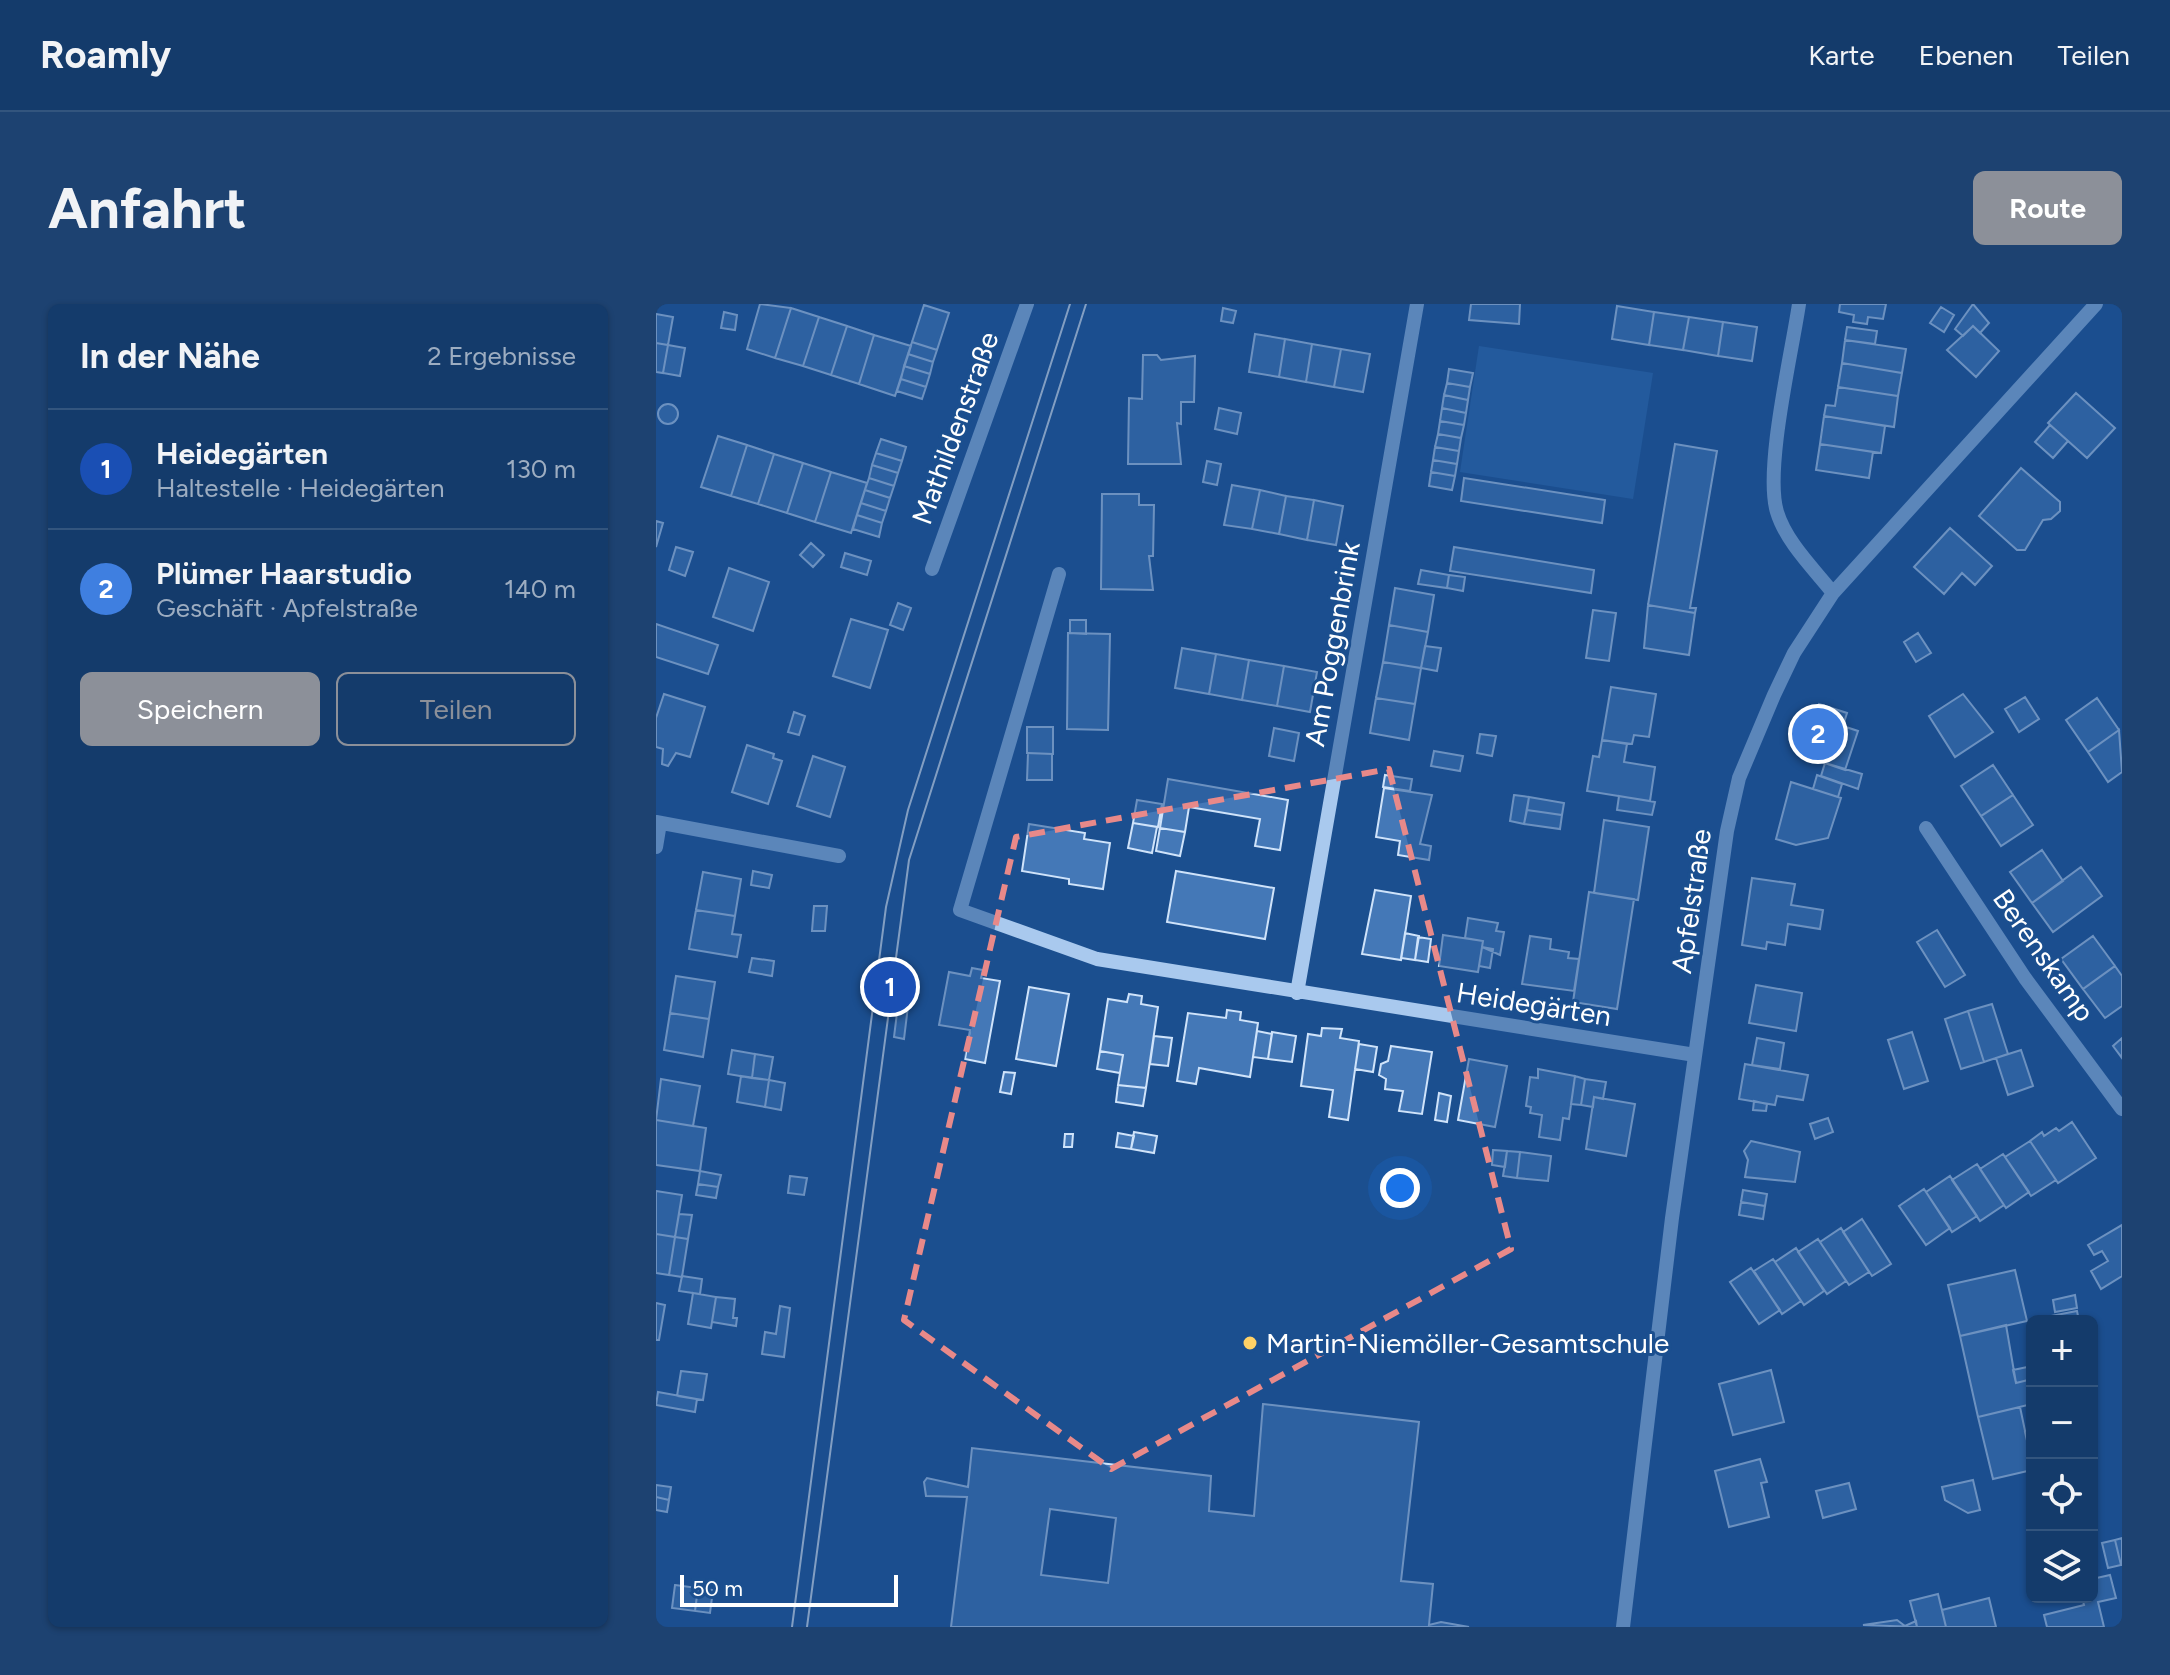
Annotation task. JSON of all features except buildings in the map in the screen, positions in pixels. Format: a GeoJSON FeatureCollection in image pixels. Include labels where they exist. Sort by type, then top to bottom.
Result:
{"type":"FeatureCollection","features":[{"type":"Feature","properties":{"kind":"street","name":"Mathildenstraße"},"geometry":{"type":"LineString","coordinates":[[932,569],[1027,304]]}},
{"type":"Feature","properties":{"kind":"street","name":"Am Poggenbrink"},"geometry":{"type":"LineString","coordinates":[[1297,993],[1417,304]]}},
{"type":"Feature","properties":{"kind":"street"},"geometry":{"type":"LineString","coordinates":[[1799,304],[1773,480],[1777,513],[1792,540],[1833,593]]}},
{"type":"Feature","properties":{"kind":"street","name":"Apfelstraße"},"geometry":{"type":"LineString","coordinates":[[1623,1627],[1695,1055],[1727,831],[1739,778],[1794,653],[1833,593],[2096,304]]}},
{"type":"Feature","properties":{"kind":"street","name":"Heidegärten"},"geometry":{"type":"LineString","coordinates":[[1059,574],[960,910],[1097,959],[1695,1055]]}},
{"type":"Feature","properties":{"kind":"street"},"geometry":{"type":"LineString","coordinates":[[656,847],[658,822],[839,856]]}},
{"type":"Feature","properties":{"kind":"street","name":"Berenskamp"},"geometry":{"type":"LineString","coordinates":[[1926,828],[2025,978],[2122,1109]]}},
{"type":"Feature","properties":{"kind":"highlighted area"},"geometry":{"type":"Polygon","coordinates":[[[1389,769],[1511,1249],[1111,1469],[904,1320],[1016,837],[1389,769]]]}},
{"type":"Feature","properties":{"kind":"shaded area"},"geometry":{"type":"Polygon","coordinates":[[[1479,346],[1653,373],[1633,499],[1460,472],[1479,346]]]}},
{"type":"Feature","properties":{"kind":"tram line"},"geometry":{"type":"LineString","coordinates":[[792,1627],[886,907],[908,810],[1070,304]]}},
{"type":"Feature","properties":{"kind":"tram line"},"geometry":{"type":"LineString","coordinates":[[807,1627],[909,860],[1086,304]]}},
{"type":"Feature","properties":{"kind":"place","name":"Plümer Haarstudio"},"geometry":{"type":"Point","coordinates":[1818,734]}},
{"type":"Feature","properties":{"kind":"place","name":"Heidegärten"},"geometry":{"type":"Point","coordinates":[890,987]}},
{"type":"Feature","properties":{"kind":"place","name":"Martin-Niemöller-Gesamtschule"},"geometry":{"type":"Point","coordinates":[1250,1343]}}]}
